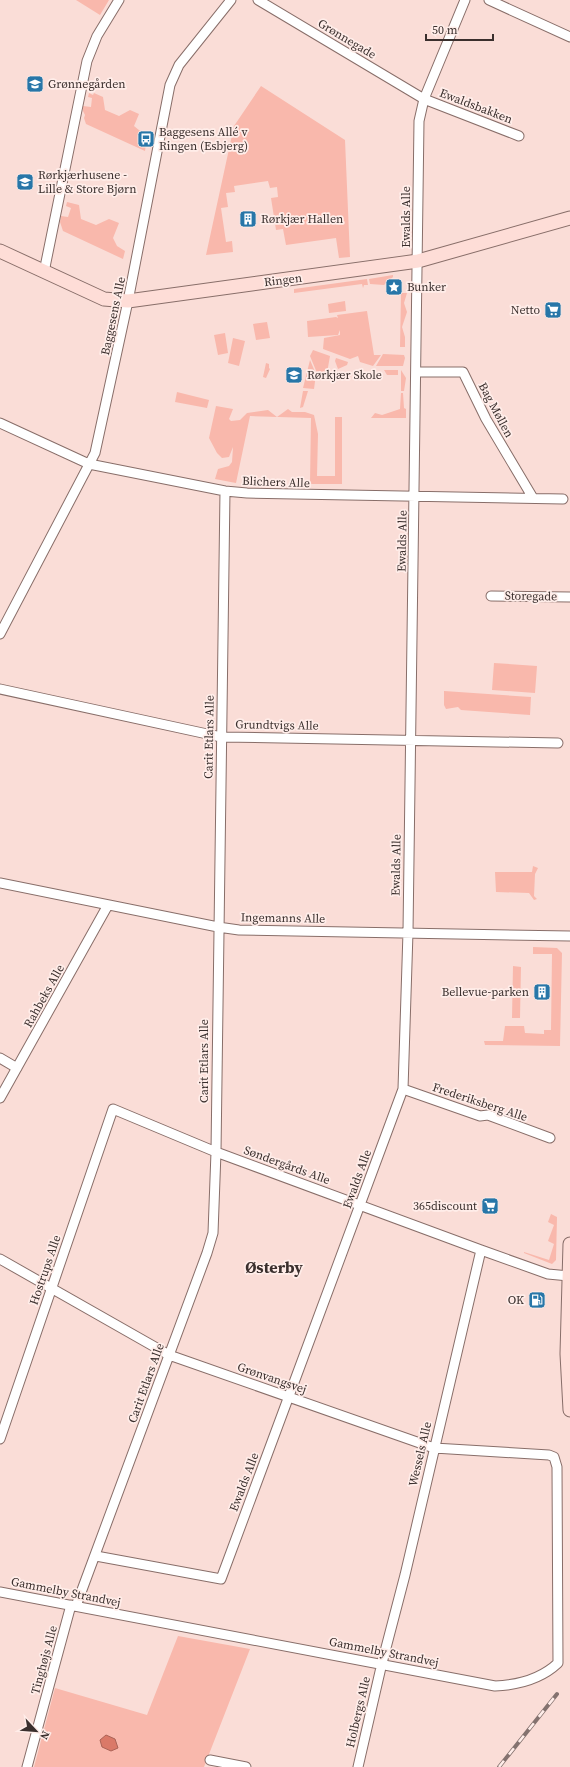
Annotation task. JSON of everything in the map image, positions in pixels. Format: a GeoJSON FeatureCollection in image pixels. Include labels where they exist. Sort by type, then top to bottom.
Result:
{"type":"FeatureCollection","features":[{"type":"Feature","properties":{"kind":"street"},"geometry":{"type":"LineString","coordinates":[[44,272],[87,61],[97,36],[119,0]]}},
{"type":"Feature","properties":{"kind":"street","name":"Baggesens Alle"},"geometry":{"type":"LineString","coordinates":[[0,634],[95,453],[128,302],[170,85],[179,65],[231,0]]}},
{"type":"Feature","properties":{"kind":"street","name":"Grønnegade"},"geometry":{"type":"LineString","coordinates":[[258,0],[424,99]]}},
{"type":"Feature","properties":{"kind":"street","name":"Ewalds Alle"},"geometry":{"type":"LineString","coordinates":[[96,1556],[221,1579],[403,1089],[408,932],[419,121],[424,99],[466,0]]}},
{"type":"Feature","properties":{"kind":"street"},"geometry":{"type":"LineString","coordinates":[[489,0],[570,37]]}},
{"type":"Feature","properties":{"kind":"street","name":"Ewaldsbakken"},"geometry":{"type":"LineString","coordinates":[[424,99],[519,136]]}},
{"type":"Feature","properties":{"kind":"street","name":"Ringen"},"geometry":{"type":"LineString","coordinates":[[0,251],[104,299],[128,302],[418,261],[570,218]]}},
{"type":"Feature","properties":{"kind":"street","name":"Bag Møllen"},"geometry":{"type":"LineString","coordinates":[[416,372],[463,372],[486,419],[533,498]]}},
{"type":"Feature","properties":{"kind":"street","name":"Blichers Alle"},"geometry":{"type":"LineString","coordinates":[[0,423],[89,464],[247,494],[563,499]]}},
{"type":"Feature","properties":{"kind":"street","name":"Carit Etlars Alle"},"geometry":{"type":"LineString","coordinates":[[73,1606],[96,1556],[169,1355],[208,1253],[213,1233],[216,1152],[225,491]]}},
{"type":"Feature","properties":{"kind":"street","name":"Storegade"},"geometry":{"type":"LineString","coordinates":[[491,596],[570,597]]}},
{"type":"Feature","properties":{"kind":"street","name":"Grundtvigs Alle"},"geometry":{"type":"LineString","coordinates":[[0,689],[221,736],[558,742]]}},
{"type":"Feature","properties":{"kind":"street","name":"Ingemanns Alle"},"geometry":{"type":"LineString","coordinates":[[0,882],[108,905],[239,930],[570,936]]}},
{"type":"Feature","properties":{"kind":"street","name":"Rahbeks Alle"},"geometry":{"type":"LineString","coordinates":[[0,1098],[108,905]]}},
{"type":"Feature","properties":{"kind":"street"},"geometry":{"type":"LineString","coordinates":[[0,1058],[17,1068]]}},
{"type":"Feature","properties":{"kind":"street","name":"Frederiksberg Alle"},"geometry":{"type":"LineString","coordinates":[[403,1089],[480,1116],[488,1115],[550,1138]]}},
{"type":"Feature","properties":{"kind":"street","name":"Søndergårds Alle"},"geometry":{"type":"LineString","coordinates":[[113,1109],[216,1152],[481,1250],[548,1274],[569,1276]]}},
{"type":"Feature","properties":{"kind":"street","name":"Hostrups Alle"},"geometry":{"type":"LineString","coordinates":[[0,1439],[113,1109]]}},
{"type":"Feature","properties":{"kind":"street"},"geometry":{"type":"LineString","coordinates":[[570,1244],[570,1410]]}},
{"type":"Feature","properties":{"kind":"street","name":"Wessels Alle"},"geometry":{"type":"LineString","coordinates":[[382,1663],[406,1575],[434,1448],[481,1250]]}},
{"type":"Feature","properties":{"kind":"street","name":"Grønvangsvej"},"geometry":{"type":"LineString","coordinates":[[0,1259],[169,1355],[290,1396],[434,1448],[549,1455],[555,1459]]}},
{"type":"Feature","properties":{"kind":"street","name":"Gammelby Strandvej"},"geometry":{"type":"LineString","coordinates":[[0,1592],[382,1663],[495,1686],[516,1685],[548,1672],[558,1663],[557,1467],[555,1459]]}},
{"type":"Feature","properties":{"kind":"street","name":"Tinghøjs Alle"},"geometry":{"type":"LineString","coordinates":[[27,1767],[73,1606]]}},
{"type":"Feature","properties":{"kind":"street","name":"Holbergs Alle"},"geometry":{"type":"LineString","coordinates":[[358,1767],[382,1663]]}},
{"type":"Feature","properties":{"kind":"street"},"geometry":{"type":"LineString","coordinates":[[210,1760],[246,1767]]}},
{"type":"Feature","properties":{"kind":"shaded area"},"geometry":{"type":"Polygon","coordinates":[[[76,0],[109,0],[100,15],[76,0]]]}},
{"type":"Feature","properties":{"kind":"shaded area"},"geometry":{"type":"Polygon","coordinates":[[[261,86],[345,140],[350,257],[339,258],[336,238],[286,245],[283,229],[276,230],[271,198],[278,197],[277,187],[270,188],[268,181],[234,186],[235,192],[226,193],[228,207],[221,208],[226,242],[232,241],[233,252],[206,255],[234,126],[261,86]]]}},
{"type":"Feature","properties":{"kind":"shaded area"},"geometry":{"type":"Polygon","coordinates":[[[89,93],[93,95],[94,93],[103,97],[105,110],[119,116],[130,110],[139,114],[134,126],[145,135],[143,142],[146,143],[145,151],[86,124],[83,106],[91,107],[92,98],[88,97],[89,93]]]}},
{"type":"Feature","properties":{"kind":"shaded area"},"geometry":{"type":"Polygon","coordinates":[[[67,202],[79,205],[81,219],[96,225],[109,219],[119,223],[113,238],[117,246],[125,251],[123,259],[63,231],[60,222],[61,216],[68,217],[71,208],[66,206],[67,202]]]}},
{"type":"Feature","properties":{"kind":"shaded area"},"geometry":{"type":"Polygon","coordinates":[[[393,275],[393,277],[384,285],[370,284],[369,279],[393,275]]]}},
{"type":"Feature","properties":{"kind":"shaded area"},"geometry":{"type":"Polygon","coordinates":[[[367,279],[368,285],[364,285],[363,288],[362,284],[294,293],[294,289],[367,279]]]}},
{"type":"Feature","properties":{"kind":"shaded area"},"geometry":{"type":"Polygon","coordinates":[[[401,293],[407,293],[404,303],[407,312],[402,327],[405,337],[405,347],[400,347],[401,293]]]}},
{"type":"Feature","properties":{"kind":"shaded area"},"geometry":{"type":"Polygon","coordinates":[[[345,301],[346,311],[329,313],[328,304],[345,301]]]}},
{"type":"Feature","properties":{"kind":"shaded area"},"geometry":{"type":"Polygon","coordinates":[[[367,311],[374,355],[381,355],[373,366],[360,362],[358,356],[350,359],[323,349],[324,338],[340,335],[340,330],[338,335],[308,337],[307,321],[338,318],[337,315],[367,311]]]}},
{"type":"Feature","properties":{"kind":"shaded area"},"geometry":{"type":"Polygon","coordinates":[[[267,322],[270,338],[256,340],[253,324],[267,322]]]}},
{"type":"Feature","properties":{"kind":"shaded area"},"geometry":{"type":"Polygon","coordinates":[[[225,333],[228,353],[218,355],[214,335],[225,333]]]}},
{"type":"Feature","properties":{"kind":"shaded area"},"geometry":{"type":"Polygon","coordinates":[[[233,338],[245,341],[239,366],[228,363],[233,338]]]}},
{"type":"Feature","properties":{"kind":"shaded area"},"geometry":{"type":"Polygon","coordinates":[[[313,350],[330,356],[327,373],[317,373],[310,356],[313,350]]]}},
{"type":"Feature","properties":{"kind":"shaded area"},"geometry":{"type":"Polygon","coordinates":[[[383,354],[404,355],[405,358],[403,366],[376,366],[383,354]]]}},
{"type":"Feature","properties":{"kind":"shaded area"},"geometry":{"type":"Polygon","coordinates":[[[336,358],[348,362],[347,365],[338,369],[335,361],[336,358]]]}},
{"type":"Feature","properties":{"kind":"shaded area"},"geometry":{"type":"Polygon","coordinates":[[[310,360],[316,374],[314,389],[303,388],[310,360]]]}},
{"type":"Feature","properties":{"kind":"shaded area"},"geometry":{"type":"Polygon","coordinates":[[[266,363],[269,364],[270,369],[266,378],[263,377],[266,363]]]}},
{"type":"Feature","properties":{"kind":"shaded area"},"geometry":{"type":"Polygon","coordinates":[[[384,370],[398,370],[398,375],[387,375],[384,370]]]}},
{"type":"Feature","properties":{"kind":"shaded area"},"geometry":{"type":"Polygon","coordinates":[[[401,370],[406,378],[404,391],[401,391],[401,370]]]}},
{"type":"Feature","properties":{"kind":"shaded area"},"geometry":{"type":"Polygon","coordinates":[[[303,391],[308,391],[303,407],[300,408],[303,391]]]}},
{"type":"Feature","properties":{"kind":"shaded area"},"geometry":{"type":"Polygon","coordinates":[[[177,392],[209,400],[207,408],[175,402],[177,392]]]}},
{"type":"Feature","properties":{"kind":"shaded area"},"geometry":{"type":"Polygon","coordinates":[[[401,393],[403,393],[406,418],[371,418],[375,413],[382,415],[400,409],[401,393]]]}},
{"type":"Feature","properties":{"kind":"shaded area"},"geometry":{"type":"Polygon","coordinates":[[[216,406],[233,409],[229,419],[231,421],[240,420],[247,413],[268,410],[277,417],[250,416],[236,483],[215,479],[218,469],[229,466],[232,462],[233,447],[229,457],[222,458],[217,453],[209,438],[216,406]]]}},
{"type":"Feature","properties":{"kind":"shaded area"},"geometry":{"type":"Polygon","coordinates":[[[288,409],[292,412],[305,412],[314,415],[318,434],[317,476],[335,476],[335,417],[342,417],[342,484],[310,484],[311,418],[277,417],[288,409]]]}},
{"type":"Feature","properties":{"kind":"shaded area"},"geometry":{"type":"Polygon","coordinates":[[[494,663],[537,666],[535,693],[492,690],[494,663]]]}},
{"type":"Feature","properties":{"kind":"shaded area"},"geometry":{"type":"Polygon","coordinates":[[[444,691],[531,697],[530,715],[461,710],[458,707],[446,709],[444,705],[444,691]]]}},
{"type":"Feature","properties":{"kind":"shaded area"},"geometry":{"type":"Polygon","coordinates":[[[533,866],[538,868],[535,874],[534,896],[537,899],[534,900],[529,893],[496,892],[495,872],[532,872],[533,866]]]}},
{"type":"Feature","properties":{"kind":"shaded area"},"geometry":{"type":"Polygon","coordinates":[[[533,947],[557,948],[562,953],[560,1046],[485,1045],[484,1041],[503,1041],[505,1026],[524,1026],[525,1033],[544,1034],[544,1030],[551,1030],[552,954],[533,954],[533,947]]]}},
{"type":"Feature","properties":{"kind":"shaded area"},"geometry":{"type":"Polygon","coordinates":[[[513,966],[521,967],[520,1018],[512,1018],[513,966]]]}},
{"type":"Feature","properties":{"kind":"shaded area"},"geometry":{"type":"Polygon","coordinates":[[[551,1214],[557,1217],[556,1260],[552,1264],[524,1253],[549,1260],[554,1244],[548,1241],[554,1225],[548,1222],[551,1214]]]}},
{"type":"Feature","properties":{"kind":"shaded area"},"geometry":{"type":"Polygon","coordinates":[[[178,1636],[250,1649],[204,1767],[34,1767],[55,1688],[147,1715],[178,1636]]]}},
{"type":"Feature","properties":{"kind":"shaded area"},"geometry":{"type":"Polygon","coordinates":[[[106,1735],[115,1739],[118,1748],[111,1751],[102,1747],[100,1740],[106,1735]]]}},
{"type":"Feature","properties":{"kind":"railway"},"geometry":{"type":"LineString","coordinates":[[499,1767],[557,1694]]}},
{"type":"Feature","properties":{"kind":"place","name":"Grønnegården"},"geometry":{"type":"Point","coordinates":[35,84]}},
{"type":"Feature","properties":{"kind":"place","name":"Baggesens Allé v Ringen (Esbjerg)"},"geometry":{"type":"Point","coordinates":[146,139]}},
{"type":"Feature","properties":{"kind":"place","name":"Rørkjærhusene - Lille & Store Bjørn"},"geometry":{"type":"Point","coordinates":[25,182]}},
{"type":"Feature","properties":{"kind":"place","name":"Rørkjær Hallen"},"geometry":{"type":"Point","coordinates":[248,219]}},
{"type":"Feature","properties":{"kind":"place","name":"Bunker"},"geometry":{"type":"Point","coordinates":[394,287]}},
{"type":"Feature","properties":{"kind":"place","name":"Netto"},"geometry":{"type":"Point","coordinates":[553,310]}},
{"type":"Feature","properties":{"kind":"place","name":"Rørkjær Skole"},"geometry":{"type":"Point","coordinates":[294,375]}},
{"type":"Feature","properties":{"kind":"place","name":"Bellevue-parken"},"geometry":{"type":"Point","coordinates":[542,992]}},
{"type":"Feature","properties":{"kind":"place","name":"365discount"},"geometry":{"type":"Point","coordinates":[490,1206]}},
{"type":"Feature","properties":{"kind":"place","name":"OK"},"geometry":{"type":"Point","coordinates":[537,1300]}},
{"type":"Feature","properties":{"kind":"district","name":"Østerby"},"geometry":{"type":"Point","coordinates":[274,1267]}}]}
